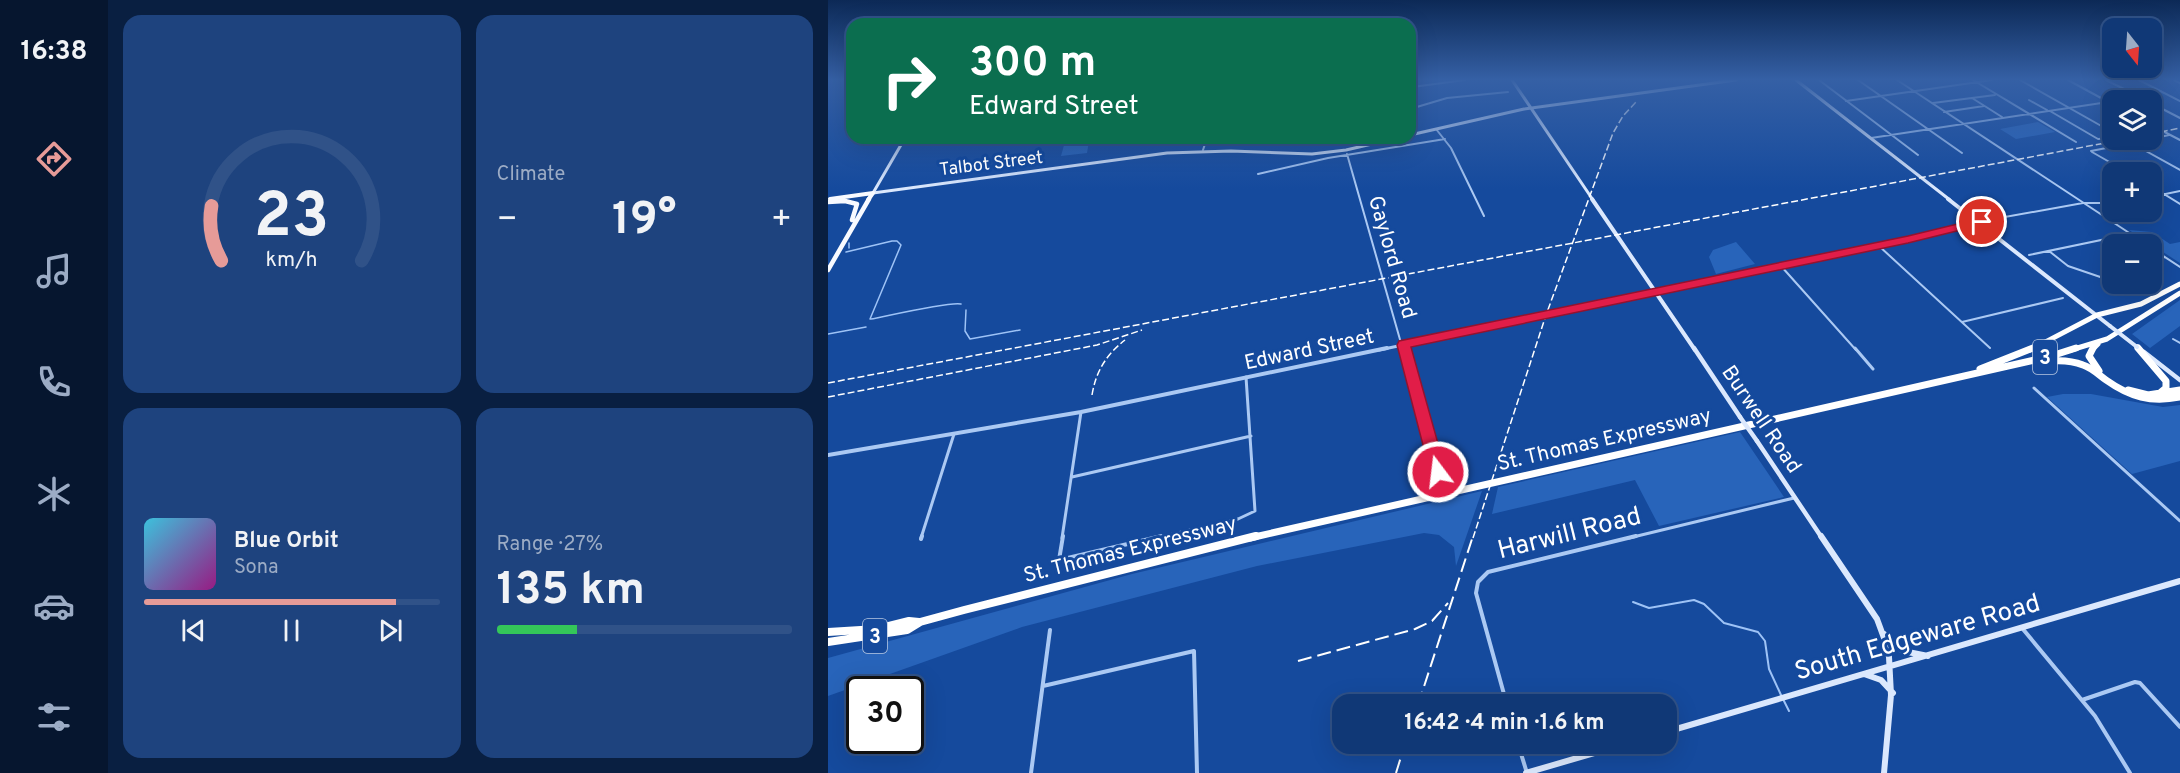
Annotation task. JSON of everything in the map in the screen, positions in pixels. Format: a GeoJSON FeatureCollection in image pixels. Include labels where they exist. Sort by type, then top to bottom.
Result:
{"type":"FeatureCollection","features":[{"type":"Feature","properties":{"kind":"highway"},"geometry":{"type":"LineString","coordinates":[[1890,393],[2006,361],[2097,315],[2140,304],[2180,284]]}},
{"type":"Feature","properties":{"kind":"highway","name":"St. Thomas Expressway"},"geometry":{"type":"LineString","coordinates":[[828,642],[907,630],[920,622],[1209,547],[2048,357],[2106,339],[2137,322],[2180,293]]}},
{"type":"Feature","properties":{"kind":"highway"},"geometry":{"type":"LineString","coordinates":[[2106,339],[2089,352],[2093,365],[2124,388],[2151,395],[2180,390]]}},
{"type":"Feature","properties":{"kind":"highway"},"geometry":{"type":"LineString","coordinates":[[2138,347],[2166,381],[2164,391],[2151,395]]}},
{"type":"Feature","properties":{"kind":"highway"},"geometry":{"type":"LineString","coordinates":[[1983,372],[2065,361],[2089,368],[2120,390],[2135,397],[2156,402],[2180,397]]}},
{"type":"Feature","properties":{"kind":"highway","name":"St. Thomas Expressway"},"geometry":{"type":"LineString","coordinates":[[828,632],[877,629],[909,621],[920,622]]}},
{"type":"Feature","properties":{"kind":"main road"},"geometry":{"type":"LineString","coordinates":[[1416,134],[1494,116]]}},
{"type":"Feature","properties":{"kind":"main road","name":"Burwell Road"},"geometry":{"type":"LineString","coordinates":[[1536,116],[1877,619],[1891,667],[1893,693],[1884,773]]}},
{"type":"Feature","properties":{"kind":"main road"},"geometry":{"type":"LineString","coordinates":[[1841,116],[2180,380]]}},
{"type":"Feature","properties":{"kind":"main road"},"geometry":{"type":"LineString","coordinates":[[828,270],[901,144]]}},
{"type":"Feature","properties":{"kind":"main road","name":"Talbot Street"},"geometry":{"type":"LineString","coordinates":[[873,192],[1203,150],[1281,154],[1335,152],[1371,144]]}},
{"type":"Feature","properties":{"kind":"main road"},"geometry":{"type":"LineString","coordinates":[[828,200],[873,192]]}},
{"type":"Feature","properties":{"kind":"main road"},"geometry":{"type":"LineString","coordinates":[[828,200],[857,204],[848,232]]}},
{"type":"Feature","properties":{"kind":"main road","name":"South Edgeware Road"},"geometry":{"type":"LineString","coordinates":[[1677,729],[2180,581]]}},
{"type":"Feature","properties":{"kind":"main road"},"geometry":{"type":"LineString","coordinates":[[1882,632],[1899,650],[1911,655],[1931,656]]}},
{"type":"Feature","properties":{"kind":"main road"},"geometry":{"type":"LineString","coordinates":[[1864,674],[1881,680],[1893,693]]}},
{"type":"Feature","properties":{"kind":"main road"},"geometry":{"type":"LineString","coordinates":[[1526,773],[1591,754]]}},
{"type":"Feature","properties":{"kind":"street"},"geometry":{"type":"LineString","coordinates":[[1866,116],[1918,155]]}},
{"type":"Feature","properties":{"kind":"street"},"geometry":{"type":"LineString","coordinates":[[1910,116],[1962,153]]}},
{"type":"Feature","properties":{"kind":"street"},"geometry":{"type":"LineString","coordinates":[[1950,116],[2130,234]]}},
{"type":"Feature","properties":{"kind":"street"},"geometry":{"type":"LineString","coordinates":[[1869,138],[2017,116]]}},
{"type":"Feature","properties":{"kind":"street"},"geometry":{"type":"LineString","coordinates":[[2033,116],[2076,142]]}},
{"type":"Feature","properties":{"kind":"street"},"geometry":{"type":"LineString","coordinates":[[2058,116],[2098,139],[2102,139]]}},
{"type":"Feature","properties":{"kind":"street"},"geometry":{"type":"LineString","coordinates":[[2084,116],[2102,126]]}},
{"type":"Feature","properties":{"kind":"street"},"geometry":{"type":"LineString","coordinates":[[1436,129],[1445,139],[1484,216]]}},
{"type":"Feature","properties":{"kind":"street"},"geometry":{"type":"LineString","coordinates":[[2162,130],[2180,140]]}},
{"type":"Feature","properties":{"kind":"street"},"geometry":{"type":"LineString","coordinates":[[2162,137],[2171,135]]}},
{"type":"Feature","properties":{"kind":"street"},"geometry":{"type":"LineString","coordinates":[[1416,143],[1445,139]]}},
{"type":"Feature","properties":{"kind":"street"},"geometry":{"type":"LineString","coordinates":[[1203,150],[1205,144]]}},
{"type":"Feature","properties":{"kind":"street"},"geometry":{"type":"LineString","coordinates":[[1253,175],[1347,154],[1412,144]]}},
{"type":"Feature","properties":{"kind":"street"},"geometry":{"type":"LineString","coordinates":[[2102,149],[2091,151],[2110,162]]}},
{"type":"Feature","properties":{"kind":"street"},"geometry":{"type":"LineString","coordinates":[[2145,150],[2180,170]]}},
{"type":"Feature","properties":{"kind":"street","name":"Gaylord Road"},"geometry":{"type":"LineString","coordinates":[[1347,154],[1404,345],[1438,472]]}},
{"type":"Feature","properties":{"kind":"street"},"geometry":{"type":"LineString","coordinates":[[2164,194],[2180,191]]}},
{"type":"Feature","properties":{"kind":"street"},"geometry":{"type":"LineString","coordinates":[[2164,194],[2180,204]]}},
{"type":"Feature","properties":{"kind":"street","name":"Edward Street"},"geometry":{"type":"LineString","coordinates":[[828,455],[1081,412],[1879,246],[1977,222],[2083,203],[2102,203]]}},
{"type":"Feature","properties":{"kind":"street"},"geometry":{"type":"LineString","coordinates":[[2029,255],[2102,240]]}},
{"type":"Feature","properties":{"kind":"street"},"geometry":{"type":"LineString","coordinates":[[1879,246],[1990,348]]}},
{"type":"Feature","properties":{"kind":"street"},"geometry":{"type":"LineString","coordinates":[[2049,251],[2068,266],[2102,278]]}},
{"type":"Feature","properties":{"kind":"street"},"geometry":{"type":"LineString","coordinates":[[2164,257],[2180,267]]}},
{"type":"Feature","properties":{"kind":"street"},"geometry":{"type":"LineString","coordinates":[[1781,266],[1873,369]]}},
{"type":"Feature","properties":{"kind":"street"},"geometry":{"type":"LineString","coordinates":[[1962,322],[2063,298]]}},
{"type":"Feature","properties":{"kind":"street"},"geometry":{"type":"LineString","coordinates":[[2173,339],[2180,343]]}},
{"type":"Feature","properties":{"kind":"street"},"geometry":{"type":"LineString","coordinates":[[1081,412],[1059,560],[1249,515],[1256,508],[1246,377]]}},
{"type":"Feature","properties":{"kind":"street"},"geometry":{"type":"LineString","coordinates":[[2034,388],[2180,521]]}},
{"type":"Feature","properties":{"kind":"street"},"geometry":{"type":"LineString","coordinates":[[921,539],[954,434]]}},
{"type":"Feature","properties":{"kind":"street"},"geometry":{"type":"LineString","coordinates":[[1071,477],[1251,436]]}},
{"type":"Feature","properties":{"kind":"street","name":"Harwill Road"},"geometry":{"type":"LineString","coordinates":[[1504,694],[1476,593],[1479,582],[1488,572],[1796,497]]}},
{"type":"Feature","properties":{"kind":"street"},"geometry":{"type":"LineString","coordinates":[[2021,628],[2082,700],[2108,735],[2130,773]]}},
{"type":"Feature","properties":{"kind":"street"},"geometry":{"type":"LineString","coordinates":[[1031,773],[1050,630]]}},
{"type":"Feature","properties":{"kind":"street"},"geometry":{"type":"LineString","coordinates":[[1043,686],[1194,651],[1197,773]]}},
{"type":"Feature","properties":{"kind":"street"},"geometry":{"type":"LineString","coordinates":[[2082,700],[2135,682],[2140,683],[2180,727]]}},
{"type":"Feature","properties":{"kind":"street"},"geometry":{"type":"LineString","coordinates":[[1521,754],[1526,773]]}},
{"type":"Feature","properties":{"kind":"shaded area"},"geometry":{"type":"Polygon","coordinates":[[[2038,122],[2055,132],[2016,139],[2000,129],[2038,122]]]}},
{"type":"Feature","properties":{"kind":"shaded area"},"geometry":{"type":"Polygon","coordinates":[[[1064,144],[1088,144],[1087,153],[1061,156],[1064,144]]]}},
{"type":"Feature","properties":{"kind":"shaded area"},"geometry":{"type":"Polygon","coordinates":[[[2129,230],[2155,234],[2135,234],[2129,230]]]}},
{"type":"Feature","properties":{"kind":"shaded area"},"geometry":{"type":"Polygon","coordinates":[[[2162,239],[2170,244],[2180,242],[2180,263],[2162,251],[2162,239]]]}},
{"type":"Feature","properties":{"kind":"shaded area"},"geometry":{"type":"Polygon","coordinates":[[[1736,242],[1755,264],[1716,274],[1709,257],[1713,250],[1736,242]]]}},
{"type":"Feature","properties":{"kind":"shaded area"},"geometry":{"type":"Polygon","coordinates":[[[2180,300],[2180,326],[2150,348],[2132,334],[2180,300]]]}},
{"type":"Feature","properties":{"kind":"shaded area"},"geometry":{"type":"Polygon","coordinates":[[[2063,394],[2091,394],[2163,407],[2180,405],[2180,461],[2132,474],[2047,397],[2063,394]]]}},
{"type":"Feature","properties":{"kind":"shaded area"},"geometry":{"type":"Polygon","coordinates":[[[1740,432],[1784,497],[1659,526],[1635,480],[1492,514],[1498,487],[1740,432]]]}},
{"type":"Feature","properties":{"kind":"shaded area"},"geometry":{"type":"Polygon","coordinates":[[[1482,491],[1456,566],[1454,547],[1439,535],[1424,533],[1257,566],[1022,627],[884,676],[846,676],[846,690],[828,696],[828,658],[1132,574],[1482,491]]]}},
{"type":"Feature","properties":{"kind":"waterway"},"geometry":{"type":"LineString","coordinates":[[846,252],[892,241],[897,241],[901,245],[870,319]]}},
{"type":"Feature","properties":{"kind":"waterway"},"geometry":{"type":"LineString","coordinates":[[849,243],[849,248]]}},
{"type":"Feature","properties":{"kind":"waterway"},"geometry":{"type":"LineString","coordinates":[[871,319],[932,307],[961,304]]}},
{"type":"Feature","properties":{"kind":"waterway"},"geometry":{"type":"LineString","coordinates":[[966,310],[965,331],[970,339],[1020,330]]}},
{"type":"Feature","properties":{"kind":"waterway"},"geometry":{"type":"LineString","coordinates":[[828,334],[866,327]]}},
{"type":"Feature","properties":{"kind":"waterway"},"geometry":{"type":"LineString","coordinates":[[1633,602],[1649,608],[1694,600],[1704,604],[1724,623],[1758,632],[1765,641],[1769,669],[1781,695]]}},
{"type":"Feature","properties":{"kind":"waterway"},"geometry":{"type":"LineString","coordinates":[[1783,699],[1789,711]]}},
{"type":"Feature","properties":{"kind":"railway"},"geometry":{"type":"LineString","coordinates":[[1572,243],[1613,133],[1623,116]]}},
{"type":"Feature","properties":{"kind":"railway"},"geometry":{"type":"LineString","coordinates":[[2162,132],[2180,128]]}},
{"type":"Feature","properties":{"kind":"railway"},"geometry":{"type":"LineString","coordinates":[[1572,243],[2102,144]]}},
{"type":"Feature","properties":{"kind":"railway"},"geometry":{"type":"LineString","coordinates":[[828,383],[1572,243]]}},
{"type":"Feature","properties":{"kind":"railway"},"geometry":{"type":"LineString","coordinates":[[1473,538],[1546,315],[1572,243]]}},
{"type":"Feature","properties":{"kind":"railway"},"geometry":{"type":"LineString","coordinates":[[828,397],[1097,345],[1142,330]]}},
{"type":"Feature","properties":{"kind":"railway"},"geometry":{"type":"LineString","coordinates":[[1092,395],[1096,378],[1103,364],[1125,340]]}},
{"type":"Feature","properties":{"kind":"railway"},"geometry":{"type":"LineString","coordinates":[[1422,694],[1473,536]]}},
{"type":"Feature","properties":{"kind":"railway"},"geometry":{"type":"LineString","coordinates":[[1298,661],[1415,629],[1432,621],[1448,603]]}},
{"type":"Feature","properties":{"kind":"railway"},"geometry":{"type":"LineString","coordinates":[[1396,773],[1402,754]]}},
{"type":"Feature","properties":{"kind":"route"},"geometry":{"type":"LineString","coordinates":[[1438,472],[1404,345],[1908,240],[1982,222]]}}]}
